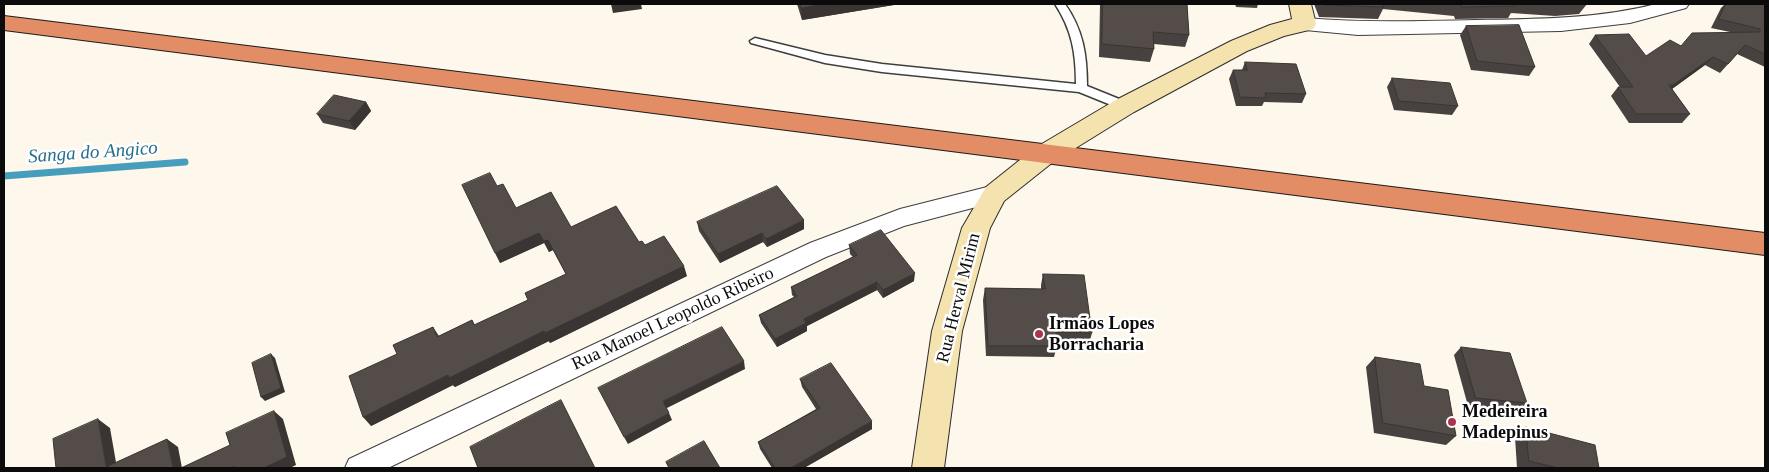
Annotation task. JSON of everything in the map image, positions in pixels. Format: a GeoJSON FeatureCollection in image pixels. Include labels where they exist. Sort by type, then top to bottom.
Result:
{"type":"FeatureCollection","features":[{"type":"Feature","properties":{"kind":"highway"},"geometry":{"type":"LineString","coordinates":[[4,23],[1765,244]]}},
{"type":"Feature","properties":{"kind":"street"},"geometry":{"type":"LineString","coordinates":[[1302,14],[1358,29],[1561,25],[1630,17],[1679,4]]}},
{"type":"Feature","properties":{"kind":"street","name":"Rua Herval Mirim"},"geometry":{"type":"LineString","coordinates":[[923,465],[947,330],[976,228],[995,194],[1044,155],[1125,106],[1239,46],[1278,30],[1302,14]]}},
{"type":"Feature","properties":{"kind":"street","name":"Rua Manoel Leopoldo Ribeiro"},"geometry":{"type":"LineString","coordinates":[[359,468],[818,250],[900,218],[995,194]]}},
{"type":"Feature","properties":{"kind":"lane"},"geometry":{"type":"LineString","coordinates":[[1060,4],[1070,18],[1082,51],[1081,88]]}},
{"type":"Feature","properties":{"kind":"lane"},"geometry":{"type":"LineString","coordinates":[[755,41],[824,59],[882,68],[1081,88],[1125,106]]}},
{"type":"Feature","properties":{"kind":"building"},"geometry":{"type":"Polygon","coordinates":[[[800,4],[825,4],[801,8],[800,4]]]}},
{"type":"Feature","properties":{"kind":"building"},"geometry":{"type":"Polygon","coordinates":[[[1103,4],[1187,4],[1189,35],[1153,32],[1154,49],[1102,44],[1103,4]]]}},
{"type":"Feature","properties":{"kind":"building"},"geometry":{"type":"Polygon","coordinates":[[[1383,4],[1384,7],[1324,5],[1383,4]]]}},
{"type":"Feature","properties":{"kind":"building"},"geometry":{"type":"Polygon","coordinates":[[[1461,4],[1514,4],[1515,6],[1462,7],[1461,4]]]}},
{"type":"Feature","properties":{"kind":"building"},"geometry":{"type":"Polygon","coordinates":[[[1726,4],[1765,4],[1765,54],[1745,45],[1728,64],[1713,57],[1673,85],[1669,85],[1690,114],[1636,114],[1618,87],[1633,87],[1595,35],[1629,34],[1646,56],[1670,40],[1681,46],[1692,33],[1760,32],[1760,29],[1719,19],[1726,4]]]}},
{"type":"Feature","properties":{"kind":"building"},"geometry":{"type":"Polygon","coordinates":[[[1519,25],[1535,67],[1477,61],[1466,26],[1519,25]]]}},
{"type":"Feature","properties":{"kind":"building"},"geometry":{"type":"Polygon","coordinates":[[[1245,62],[1296,64],[1306,94],[1265,93],[1266,98],[1240,97],[1233,70],[1247,70],[1245,62]]]}},
{"type":"Feature","properties":{"kind":"building"},"geometry":{"type":"Polygon","coordinates":[[[1392,78],[1450,83],[1458,106],[1399,101],[1392,78]]]}},
{"type":"Feature","properties":{"kind":"building"},"geometry":{"type":"Polygon","coordinates":[[[334,95],[366,102],[349,121],[317,114],[334,95]]]}},
{"type":"Feature","properties":{"kind":"building"},"geometry":{"type":"Polygon","coordinates":[[[490,173],[497,186],[503,184],[516,208],[551,192],[571,227],[616,206],[639,242],[642,241],[645,245],[664,236],[684,266],[545,333],[544,331],[449,378],[448,375],[363,417],[349,376],[397,354],[393,345],[433,327],[437,337],[472,320],[474,325],[528,300],[525,293],[566,274],[548,240],[544,241],[539,233],[495,253],[462,185],[490,173]]]}},
{"type":"Feature","properties":{"kind":"building"},"geometry":{"type":"Polygon","coordinates":[[[777,186],[804,220],[766,239],[762,233],[718,254],[697,222],[777,186]]]}},
{"type":"Feature","properties":{"kind":"building"},"geometry":{"type":"Polygon","coordinates":[[[881,230],[915,273],[883,290],[877,282],[804,319],[806,323],[775,339],[759,315],[797,296],[791,287],[857,255],[849,245],[881,230]]]}},
{"type":"Feature","properties":{"kind":"building"},"geometry":{"type":"Polygon","coordinates":[[[1043,274],[1084,275],[1092,333],[1056,332],[1057,346],[988,346],[985,288],[1045,289],[1043,274]]]}},
{"type":"Feature","properties":{"kind":"building"},"geometry":{"type":"Polygon","coordinates":[[[722,327],[744,361],[663,401],[669,413],[624,437],[598,388],[722,327]]]}},
{"type":"Feature","properties":{"kind":"building"},"geometry":{"type":"Polygon","coordinates":[[[1461,347],[1510,353],[1527,403],[1476,398],[1461,347]]]}},
{"type":"Feature","properties":{"kind":"building"},"geometry":{"type":"Polygon","coordinates":[[[271,354],[281,388],[261,397],[252,363],[271,354]]]}},
{"type":"Feature","properties":{"kind":"building"},"geometry":{"type":"Polygon","coordinates":[[[1375,357],[1420,364],[1424,386],[1448,390],[1456,436],[1383,423],[1375,357]]]}},
{"type":"Feature","properties":{"kind":"building"},"geometry":{"type":"Polygon","coordinates":[[[831,363],[872,421],[791,468],[775,468],[758,442],[820,408],[800,379],[831,363]]]}},
{"type":"Feature","properties":{"kind":"building"},"geometry":{"type":"Polygon","coordinates":[[[561,400],[595,468],[478,468],[470,447],[561,400]]]}},
{"type":"Feature","properties":{"kind":"building"},"geometry":{"type":"Polygon","coordinates":[[[274,411],[287,457],[264,468],[235,468],[235,466],[230,468],[181,468],[230,445],[226,433],[274,411]]]}},
{"type":"Feature","properties":{"kind":"building"},"geometry":{"type":"Polygon","coordinates":[[[98,419],[106,467],[167,439],[173,468],[56,468],[53,439],[98,419]]]}},
{"type":"Feature","properties":{"kind":"building"},"geometry":{"type":"Polygon","coordinates":[[[1526,427],[1595,445],[1599,468],[1558,468],[1529,461],[1526,427]]]}},
{"type":"Feature","properties":{"kind":"building"},"geometry":{"type":"Polygon","coordinates":[[[704,441],[720,468],[669,468],[666,462],[704,441]]]}},
{"type":"Feature","properties":{"kind":"waterway","name":"Sanga do Angico"},"geometry":{"type":"LineString","coordinates":[[4,176],[185,162]]}},
{"type":"Feature","properties":{"kind":"place","name":"Irmãos Lopes Borracharia"},"geometry":{"type":"Point","coordinates":[1039,334]}},
{"type":"Feature","properties":{"kind":"place","name":"Medeireira Madepinus"},"geometry":{"type":"Point","coordinates":[1452,422]}}]}
